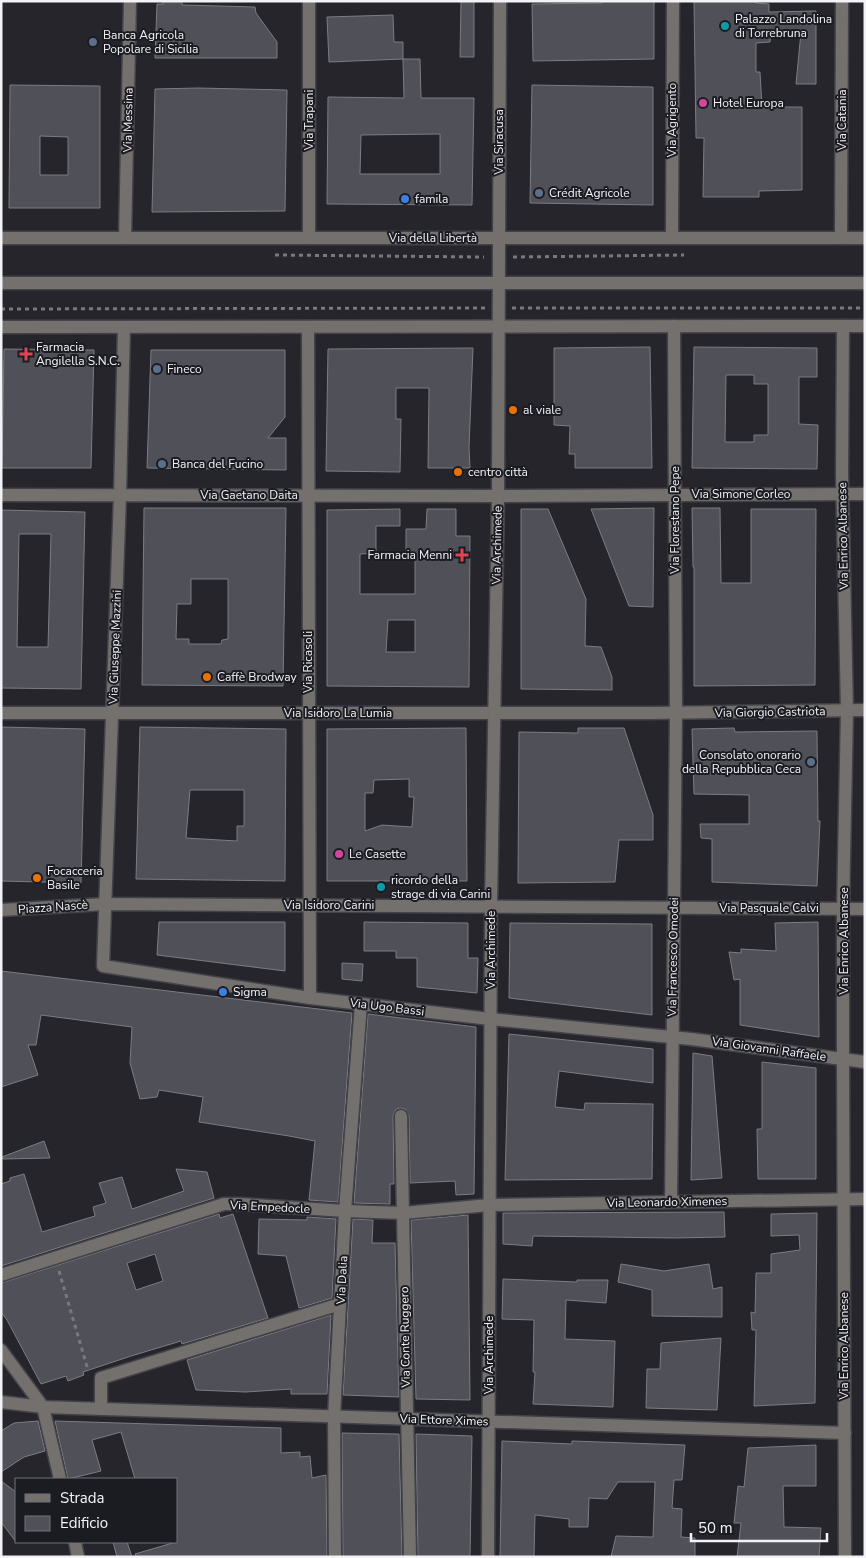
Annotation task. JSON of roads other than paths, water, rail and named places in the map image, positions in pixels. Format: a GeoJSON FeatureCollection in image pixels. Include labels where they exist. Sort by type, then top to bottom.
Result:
{"type":"FeatureCollection","features":[{"type":"Feature","properties":{"kind":"street","name":"Via Messina"},"geometry":{"type":"LineString","coordinates":[[125,238],[130,1]]}},
{"type":"Feature","properties":{"kind":"street","name":"Via Trapani"},"geometry":{"type":"LineString","coordinates":[[309,1],[309,238]]}},
{"type":"Feature","properties":{"kind":"street","name":"Via Siracusa"},"geometry":{"type":"LineString","coordinates":[[499,283],[500,1]]}},
{"type":"Feature","properties":{"kind":"street","name":"Via Agrigento"},"geometry":{"type":"LineString","coordinates":[[672,238],[673,1]]}},
{"type":"Feature","properties":{"kind":"street","name":"Via Catania"},"geometry":{"type":"LineString","coordinates":[[841,238],[842,1]]}},
{"type":"Feature","properties":{"kind":"street","name":"Via della Libertà"},"geometry":{"type":"LineString","coordinates":[[1,238],[865,238]]}},
{"type":"Feature","properties":{"kind":"street"},"geometry":{"type":"LineString","coordinates":[[1,283],[865,283]]}},
{"type":"Feature","properties":{"kind":"street","name":"Via Archimede"},"geometry":{"type":"LineString","coordinates":[[488,1557],[490,1019],[498,496],[499,283]]}},
{"type":"Feature","properties":{"kind":"street","name":"Via Florestano Pepe"},"geometry":{"type":"LineString","coordinates":[[674,326],[676,713]]}},
{"type":"Feature","properties":{"kind":"street","name":"Via Enrico Albanese"},"geometry":{"type":"LineString","coordinates":[[843,326],[842,494],[847,710],[843,909],[845,1557]]}},
{"type":"Feature","properties":{"kind":"street"},"geometry":{"type":"LineString","coordinates":[[1,327],[865,326]]}},
{"type":"Feature","properties":{"kind":"street","name":"Via Giuseppe Mazzini"},"geometry":{"type":"LineString","coordinates":[[102,966],[120,495],[124,327]]}},
{"type":"Feature","properties":{"kind":"street","name":"Via Ricasoli"},"geometry":{"type":"LineString","coordinates":[[308,327],[310,998]]}},
{"type":"Feature","properties":{"kind":"street","name":"Via Simone Corleo"},"geometry":{"type":"LineString","coordinates":[[498,496],[865,494]]}},
{"type":"Feature","properties":{"kind":"street","name":"Via Gaetano Daita"},"geometry":{"type":"LineString","coordinates":[[1,495],[498,496]]}},
{"type":"Feature","properties":{"kind":"street","name":"Via Giorgio Castriota"},"geometry":{"type":"LineString","coordinates":[[676,713],[865,710]]}},
{"type":"Feature","properties":{"kind":"street","name":"Via Isidoro La Lumia"},"geometry":{"type":"LineString","coordinates":[[1,713],[676,713]]}},
{"type":"Feature","properties":{"kind":"street","name":"Via Francesco Omodei"},"geometry":{"type":"LineString","coordinates":[[671,1202],[676,713]]}},
{"type":"Feature","properties":{"kind":"street","name":"Via Isidoro Carini"},"geometry":{"type":"LineString","coordinates":[[105,904],[674,907]]}},
{"type":"Feature","properties":{"kind":"street","name":"Piazza Nascè"},"geometry":{"type":"LineString","coordinates":[[1,910],[105,904]]}},
{"type":"Feature","properties":{"kind":"street","name":"Via Pasquale Calvi"},"geometry":{"type":"LineString","coordinates":[[674,907],[865,909]]}},
{"type":"Feature","properties":{"kind":"street","name":"Via Ugo Bassi"},"geometry":{"type":"LineString","coordinates":[[102,966],[310,998],[672,1038]]}},
{"type":"Feature","properties":{"kind":"street","name":"Via Dalia"},"geometry":{"type":"LineString","coordinates":[[335,1557],[334,1417],[345,1211],[361,1004]]}},
{"type":"Feature","properties":{"kind":"street","name":"Via Giovanni Raffaele"},"geometry":{"type":"LineString","coordinates":[[672,1038],[865,1062]]}},
{"type":"Feature","properties":{"kind":"street","name":"Via Conte Ruggero"},"geometry":{"type":"LineString","coordinates":[[401,1116],[410,1557]]}},
{"type":"Feature","properties":{"kind":"street","name":"Via Leonardo Ximenes"},"geometry":{"type":"LineString","coordinates":[[489,1205],[865,1199]]}},
{"type":"Feature","properties":{"kind":"street","name":"Via Empedocle"},"geometry":{"type":"LineString","coordinates":[[1,1275],[224,1204],[403,1213],[489,1205]]}},
{"type":"Feature","properties":{"kind":"street"},"geometry":{"type":"LineString","coordinates":[[101,1409],[101,1378],[340,1304]]}},
{"type":"Feature","properties":{"kind":"street"},"geometry":{"type":"LineString","coordinates":[[1,1350],[43,1407],[60,1478]]}},
{"type":"Feature","properties":{"kind":"street","name":"Via Ettore Ximes"},"geometry":{"type":"LineString","coordinates":[[1,1402],[43,1407],[845,1434]]}},
{"type":"Feature","properties":{"kind":"street"},"geometry":{"type":"LineString","coordinates":[[75,1543],[78,1557]]}},
{"type":"Feature","properties":{"kind":"place","name":"Palazzo Landolina di Torrebruna"},"geometry":{"type":"Point","coordinates":[725,26]}},
{"type":"Feature","properties":{"kind":"place","name":"Banca Agricola Popolare di Sicilia"},"geometry":{"type":"Point","coordinates":[93,42]}},
{"type":"Feature","properties":{"kind":"place","name":"Hotel Europa"},"geometry":{"type":"Point","coordinates":[703,103]}},
{"type":"Feature","properties":{"kind":"place","name":"Crédit Agricole"},"geometry":{"type":"Point","coordinates":[539,193]}},
{"type":"Feature","properties":{"kind":"place","name":"famila"},"geometry":{"type":"Point","coordinates":[405,199]}},
{"type":"Feature","properties":{"kind":"place","name":"Farmacia Angilella S.N.C."},"geometry":{"type":"Point","coordinates":[26,354]}},
{"type":"Feature","properties":{"kind":"place","name":"Fineco"},"geometry":{"type":"Point","coordinates":[157,369]}},
{"type":"Feature","properties":{"kind":"place","name":"al viale"},"geometry":{"type":"Point","coordinates":[513,410]}},
{"type":"Feature","properties":{"kind":"place","name":"Banca del Fucino"},"geometry":{"type":"Point","coordinates":[162,464]}},
{"type":"Feature","properties":{"kind":"place","name":"centro città"},"geometry":{"type":"Point","coordinates":[458,472]}},
{"type":"Feature","properties":{"kind":"place","name":"Farmacia Menni"},"geometry":{"type":"Point","coordinates":[462,555]}},
{"type":"Feature","properties":{"kind":"place","name":"Caffè Brodway"},"geometry":{"type":"Point","coordinates":[207,677]}},
{"type":"Feature","properties":{"kind":"place","name":"Consolato onorario della Repubblica Ceca"},"geometry":{"type":"Point","coordinates":[811,762]}},
{"type":"Feature","properties":{"kind":"place","name":"Le Casette"},"geometry":{"type":"Point","coordinates":[339,854]}},
{"type":"Feature","properties":{"kind":"place","name":"Focacceria Basile"},"geometry":{"type":"Point","coordinates":[37,878]}},
{"type":"Feature","properties":{"kind":"place","name":"ricordo della strage di via Carini"},"geometry":{"type":"Point","coordinates":[381,887]}},
{"type":"Feature","properties":{"kind":"place","name":"Sigma"},"geometry":{"type":"Point","coordinates":[223,992]}}]}
